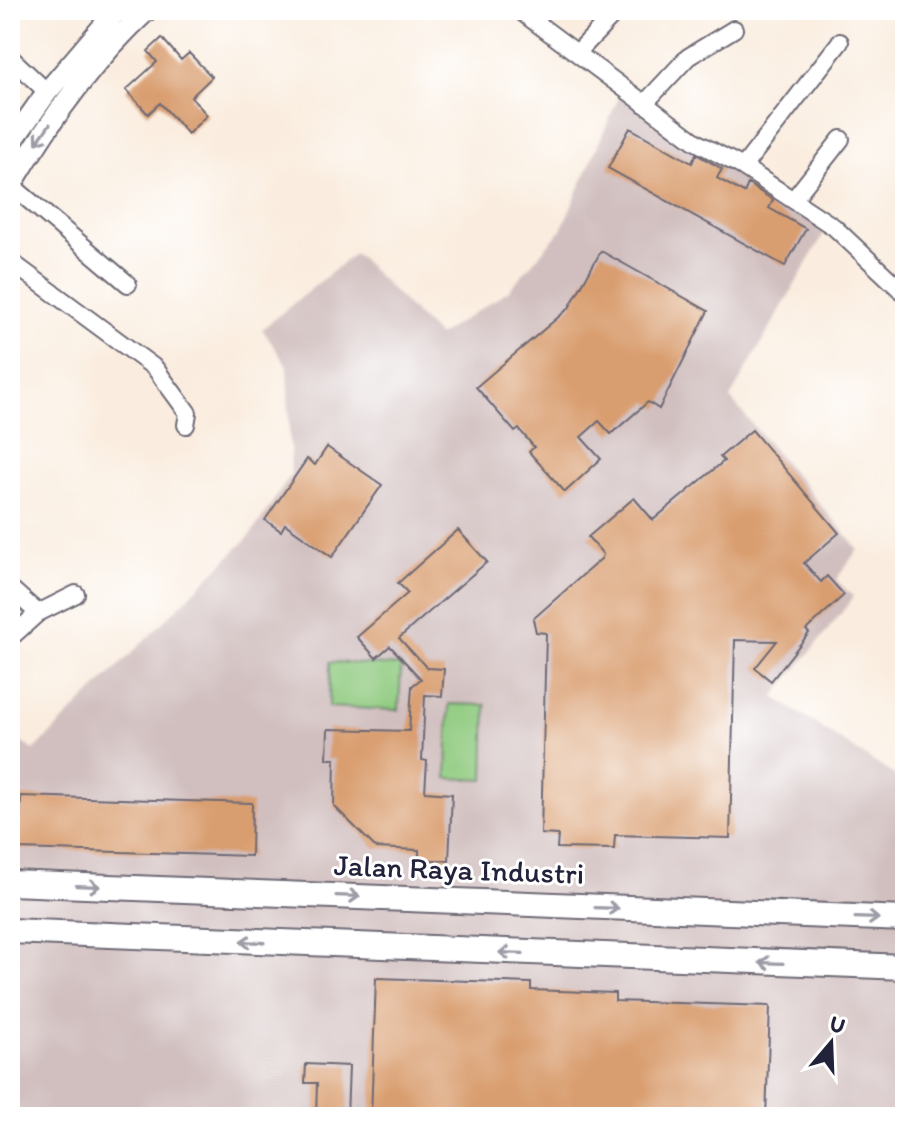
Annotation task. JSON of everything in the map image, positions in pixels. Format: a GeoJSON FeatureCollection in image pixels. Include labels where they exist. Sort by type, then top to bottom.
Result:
{"type":"FeatureCollection","features":[{"type":"Feature","properties":{"kind":"main road","name":"Jalan Raya Industri"},"geometry":{"type":"LineString","coordinates":[[10,883],[905,919]]}},
{"type":"Feature","properties":{"kind":"main road"},"geometry":{"type":"LineString","coordinates":[[10,931],[905,967]]}},
{"type":"Feature","properties":{"kind":"street"},"geometry":{"type":"LineString","coordinates":[[10,144],[60,75],[117,10]]}},
{"type":"Feature","properties":{"kind":"street"},"geometry":{"type":"LineString","coordinates":[[519,10],[696,142],[743,167],[834,227],[905,294]]}},
{"type":"Feature","properties":{"kind":"street"},"geometry":{"type":"LineString","coordinates":[[577,53],[618,10]]}},
{"type":"Feature","properties":{"kind":"street"},"geometry":{"type":"LineString","coordinates":[[128,284],[10,186],[42,135],[136,13]]}},
{"type":"Feature","properties":{"kind":"street"},"geometry":{"type":"LineString","coordinates":[[644,104],[688,57],[734,29]]}},
{"type":"Feature","properties":{"kind":"street"},"geometry":{"type":"LineString","coordinates":[[743,167],[840,42]]}},
{"type":"Feature","properties":{"kind":"street"},"geometry":{"type":"LineString","coordinates":[[10,57],[47,92]]}},
{"type":"Feature","properties":{"kind":"street"},"geometry":{"type":"LineString","coordinates":[[60,75],[78,88]]}},
{"type":"Feature","properties":{"kind":"street"},"geometry":{"type":"LineString","coordinates":[[793,200],[841,139]]}},
{"type":"Feature","properties":{"kind":"street"},"geometry":{"type":"LineString","coordinates":[[10,261],[155,368],[188,413],[186,425]]}},
{"type":"Feature","properties":{"kind":"street"},"geometry":{"type":"LineString","coordinates":[[10,588],[38,613]]}},
{"type":"Feature","properties":{"kind":"street"},"geometry":{"type":"LineString","coordinates":[[10,638],[38,613],[76,594]]}},
{"type":"Feature","properties":{"kind":"shaded area"},"geometry":{"type":"Polygon","coordinates":[[[621,92],[829,225],[730,398],[858,549],[836,580],[854,597],[774,697],[905,782],[905,1117],[10,1117],[10,736],[34,750],[250,536],[291,474],[287,366],[262,329],[355,253],[438,336],[508,291],[561,230],[621,92]]]}},
{"type":"Feature","properties":{"kind":"green space"},"geometry":{"type":"Polygon","coordinates":[[[330,662],[401,666],[399,710],[329,707],[330,662]]]}},
{"type":"Feature","properties":{"kind":"green space"},"geometry":{"type":"Polygon","coordinates":[[[449,704],[486,705],[484,780],[447,778],[449,704]]]}},
{"type":"Feature","properties":{"kind":"building"},"geometry":{"type":"Polygon","coordinates":[[[162,38],[181,60],[189,53],[212,77],[191,97],[207,115],[188,134],[160,103],[148,114],[126,90],[157,62],[148,51],[162,38]]]}},
{"type":"Feature","properties":{"kind":"building"},"geometry":{"type":"Polygon","coordinates":[[[630,128],[692,163],[696,154],[722,169],[717,178],[744,193],[748,184],[773,200],[769,208],[806,229],[785,266],[608,168],[630,128]]]}},
{"type":"Feature","properties":{"kind":"building"},"geometry":{"type":"Polygon","coordinates":[[[601,251],[708,311],[659,409],[648,402],[611,434],[599,421],[581,437],[601,459],[565,492],[529,452],[534,447],[519,429],[515,432],[476,387],[569,308],[601,251]]]}},
{"type":"Feature","properties":{"kind":"building"},"geometry":{"type":"Polygon","coordinates":[[[752,430],[839,533],[804,563],[821,582],[827,576],[844,595],[806,630],[809,633],[771,681],[755,668],[777,641],[735,640],[730,838],[615,835],[614,849],[557,848],[558,835],[541,834],[546,633],[536,632],[533,619],[602,558],[603,554],[588,537],[634,498],[653,520],[724,461],[720,457],[752,430]]]}},
{"type":"Feature","properties":{"kind":"building"},"geometry":{"type":"Polygon","coordinates":[[[327,447],[382,485],[332,557],[285,524],[281,531],[265,520],[307,459],[315,465],[327,447]]]}},
{"type":"Feature","properties":{"kind":"building"},"geometry":{"type":"Polygon","coordinates":[[[458,530],[487,562],[399,638],[427,668],[444,669],[442,696],[425,695],[422,760],[427,761],[425,792],[452,794],[449,861],[419,859],[419,850],[376,848],[334,806],[335,759],[327,759],[328,729],[409,731],[412,686],[421,679],[390,646],[376,658],[357,637],[408,593],[398,583],[458,530]]]}},
{"type":"Feature","properties":{"kind":"building"},"geometry":{"type":"Polygon","coordinates":[[[21,796],[252,803],[251,856],[19,849],[21,796]]]}},
{"type":"Feature","properties":{"kind":"building"},"geometry":{"type":"Polygon","coordinates":[[[376,978],[531,983],[531,990],[615,993],[615,1001],[770,1006],[766,1117],[371,1117],[376,978]]]}},
{"type":"Feature","properties":{"kind":"building"},"geometry":{"type":"Polygon","coordinates":[[[306,1064],[349,1066],[347,1117],[316,1117],[317,1083],[305,1083],[306,1064]]]}}]}
